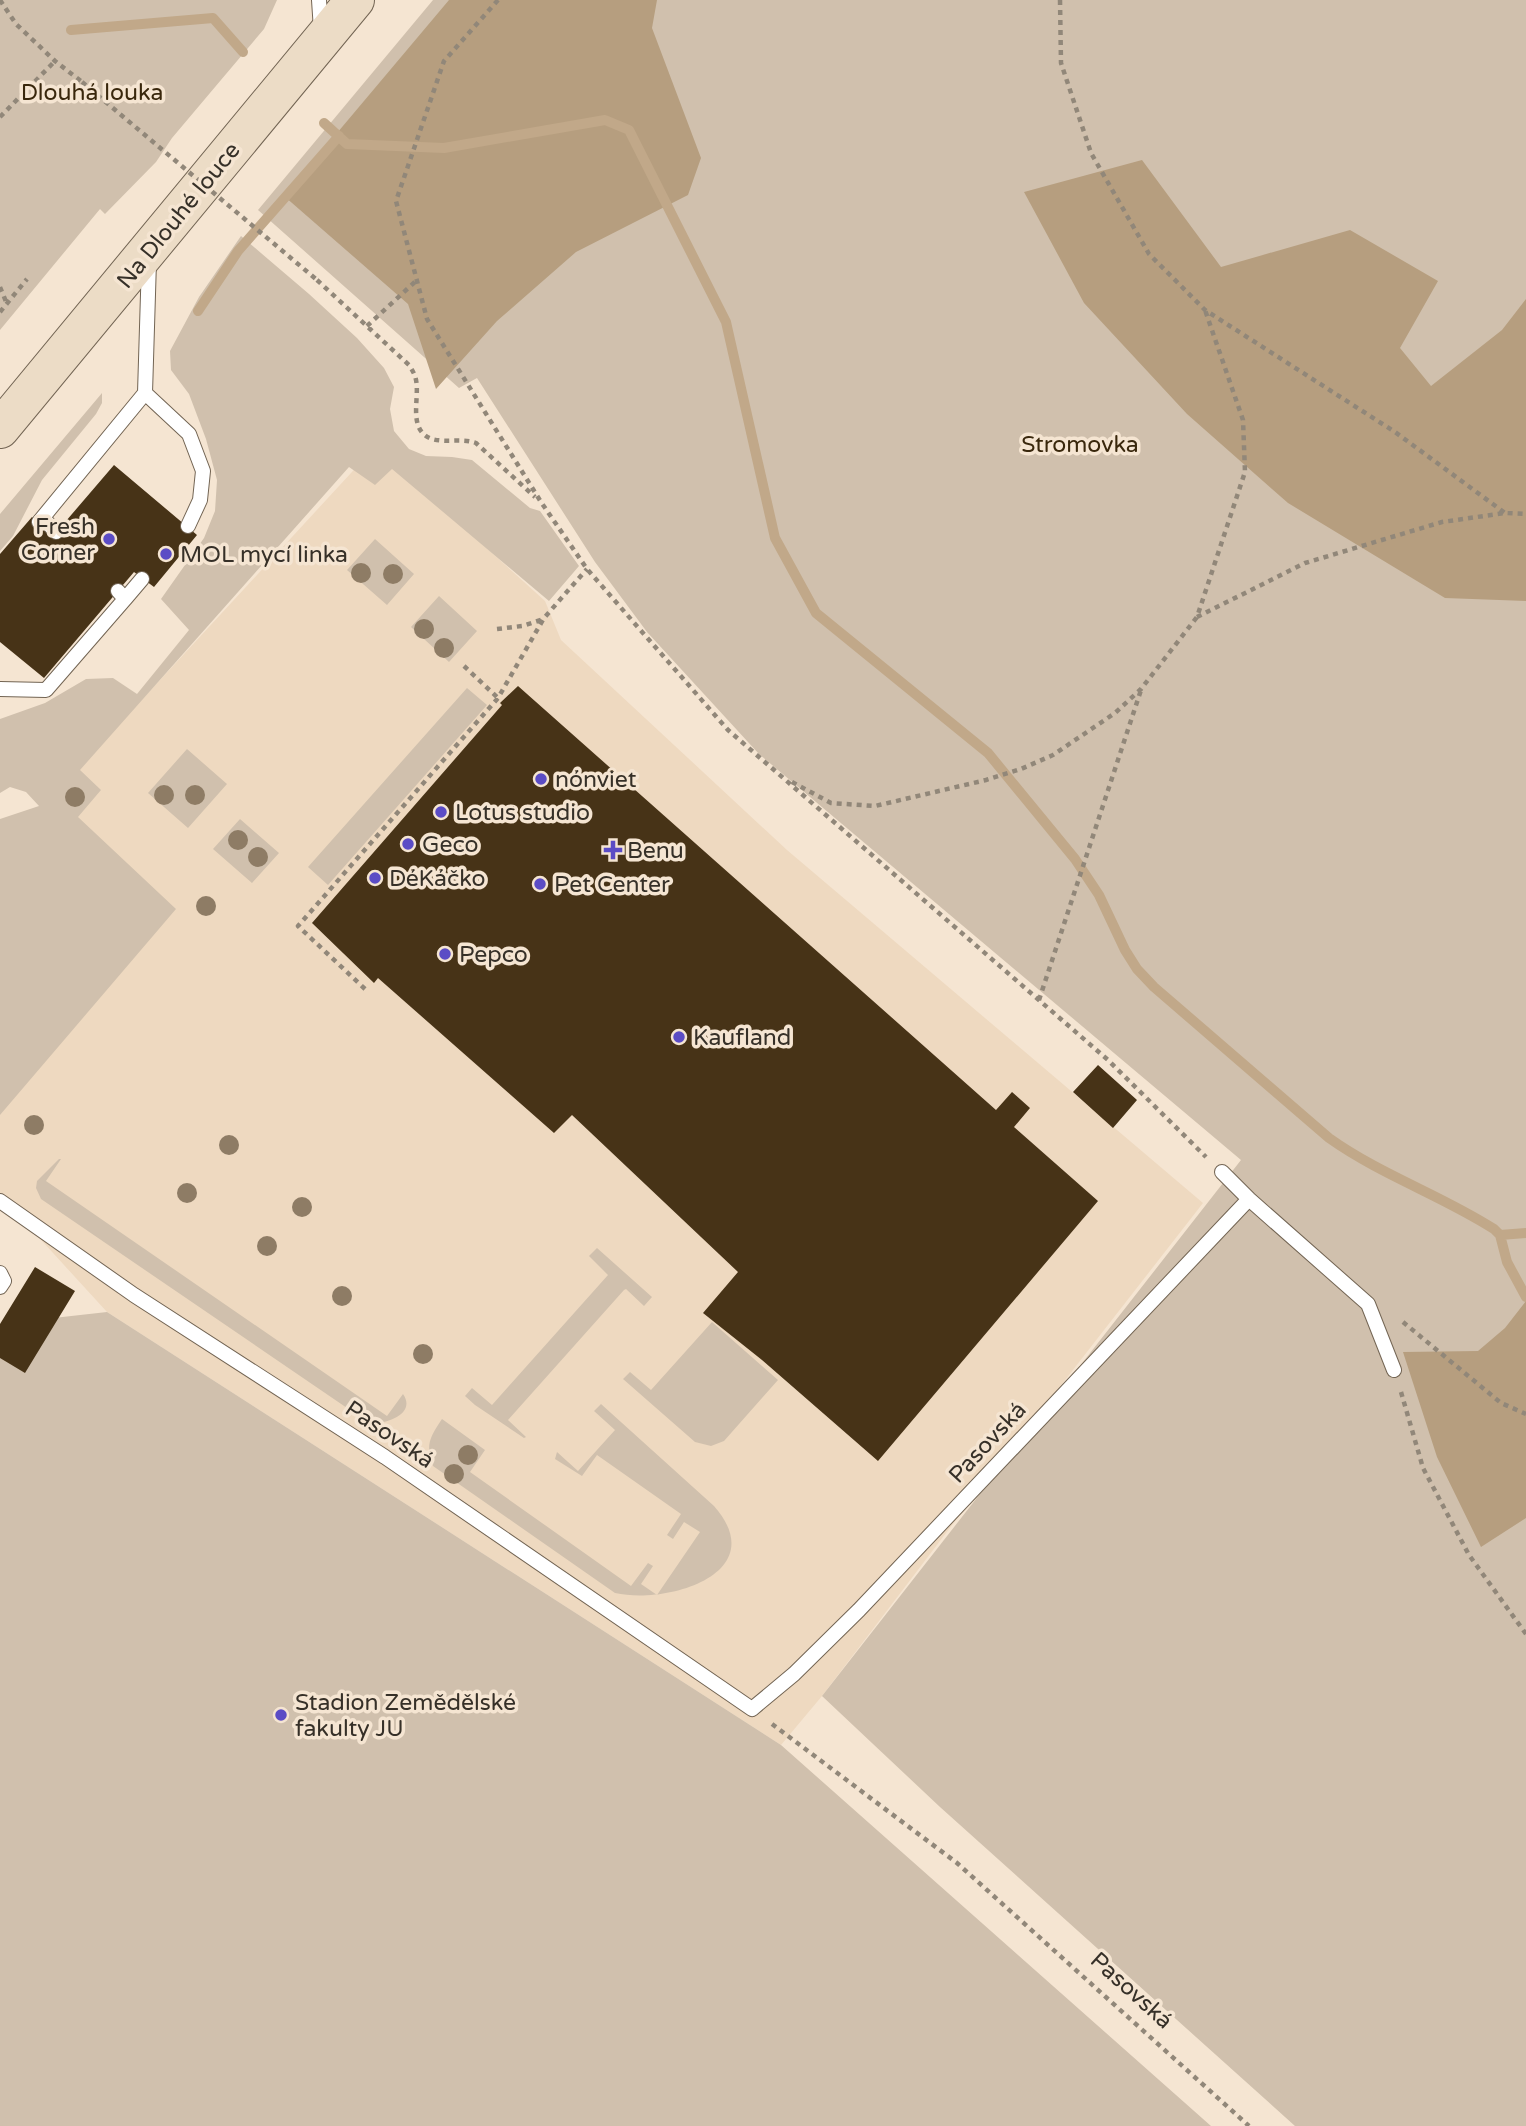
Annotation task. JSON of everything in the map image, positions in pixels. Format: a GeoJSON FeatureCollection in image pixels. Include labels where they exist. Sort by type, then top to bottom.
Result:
{"type":"FeatureCollection","features":[{"type":"Feature","properties":{"kind":"main road","name":"Na Dlouhé louce"},"geometry":{"type":"LineString","coordinates":[[0,429],[355,0]]}},
{"type":"Feature","properties":{"kind":"lane"},"geometry":{"type":"LineString","coordinates":[[319,0],[321,40]]}},
{"type":"Feature","properties":{"kind":"lane"},"geometry":{"type":"LineString","coordinates":[[56,532],[41,520],[145,393],[149,250]]}},
{"type":"Feature","properties":{"kind":"lane"},"geometry":{"type":"LineString","coordinates":[[145,393],[189,434],[203,471],[200,500],[188,526]]}},
{"type":"Feature","properties":{"kind":"lane"},"geometry":{"type":"LineString","coordinates":[[0,689],[46,690],[121,595],[142,579]]}},
{"type":"Feature","properties":{"kind":"lane"},"geometry":{"type":"LineString","coordinates":[[1222,1172],[1368,1304],[1394,1370]]}},
{"type":"Feature","properties":{"kind":"lane","name":"Pasovská"},"geometry":{"type":"LineString","coordinates":[[0,1202],[134,1295],[385,1457],[752,1709],[794,1674],[859,1610],[1249,1199]]}},
{"type":"Feature","properties":{"kind":"lane"},"geometry":{"type":"LineString","coordinates":[[0,1273],[4,1281],[0,1287]]}},
{"type":"Feature","properties":{"kind":"path"},"geometry":{"type":"LineString","coordinates":[[0,0],[16,24],[55,61],[317,280],[409,365],[416,376],[417,423],[425,434],[441,440],[476,443],[541,502]]}},
{"type":"Feature","properties":{"kind":"path"},"geometry":{"type":"LineString","coordinates":[[498,0],[444,61],[396,201],[427,319],[541,502],[587,569],[728,730],[1108,1060],[1222,1172]]}},
{"type":"Feature","properties":{"kind":"path"},"geometry":{"type":"LineString","coordinates":[[1060,0],[1061,63],[1091,153],[1149,254],[1205,310],[1395,432],[1505,513]]}},
{"type":"Feature","properties":{"kind":"path"},"geometry":{"type":"LineString","coordinates":[[0,117],[55,61]]}},
{"type":"Feature","properties":{"kind":"path"},"geometry":{"type":"LineString","coordinates":[[0,312],[27,279]]}},
{"type":"Feature","properties":{"kind":"path"},"geometry":{"type":"LineString","coordinates":[[367,326],[417,281]]}},
{"type":"Feature","properties":{"kind":"path"},"geometry":{"type":"LineString","coordinates":[[0,287],[7,304]]}},
{"type":"Feature","properties":{"kind":"path"},"geometry":{"type":"LineString","coordinates":[[785,779],[831,803],[875,806],[986,780],[1053,755],[1105,720],[1141,689],[1197,617],[1245,472],[1243,420],[1205,310]]}},
{"type":"Feature","properties":{"kind":"path"},"geometry":{"type":"LineString","coordinates":[[1197,617],[1305,563],[1443,523],[1505,513],[1526,514]]}},
{"type":"Feature","properties":{"kind":"path"},"geometry":{"type":"LineString","coordinates":[[365,989],[298,926],[498,698],[544,618],[587,569]]}},
{"type":"Feature","properties":{"kind":"path"},"geometry":{"type":"LineString","coordinates":[[497,629],[522,626],[544,618]]}},
{"type":"Feature","properties":{"kind":"path"},"geometry":{"type":"LineString","coordinates":[[464,666],[498,698]]}},
{"type":"Feature","properties":{"kind":"path"},"geometry":{"type":"LineString","coordinates":[[1039,1000],[1141,689]]}},
{"type":"Feature","properties":{"kind":"path"},"geometry":{"type":"LineString","coordinates":[[1368,1304],[1398,1318],[1502,1403],[1526,1414]]}},
{"type":"Feature","properties":{"kind":"path"},"geometry":{"type":"LineString","coordinates":[[1394,1370],[1423,1468],[1469,1555],[1526,1634]]}},
{"type":"Feature","properties":{"kind":"path","name":"Pasovská"},"geometry":{"type":"LineString","coordinates":[[752,1709],[957,1863],[1249,2126]]}},
{"type":"Feature","properties":{"kind":"shaded area"},"geometry":{"type":"Polygon","coordinates":[[[449,0],[657,0],[652,28],[701,158],[688,195],[576,252],[497,321],[436,389],[408,304],[284,196],[449,0]]]}},
{"type":"Feature","properties":{"kind":"shaded area"},"geometry":{"type":"Polygon","coordinates":[[[1142,160],[1221,267],[1350,230],[1438,281],[1400,348],[1431,386],[1502,330],[1526,299],[1526,601],[1445,598],[1288,503],[1187,414],[1084,303],[1024,192],[1142,160]]]}},
{"type":"Feature","properties":{"kind":"shaded area"},"geometry":{"type":"Polygon","coordinates":[[[375,447],[545,601],[561,640],[787,850],[1203,1203],[822,1696],[781,1745],[107,1312],[0,1195],[0,1110],[53,796],[375,447]]]}},
{"type":"Feature","properties":{"kind":"shaded area"},"geometry":{"type":"Polygon","coordinates":[[[1526,1301],[1526,1518],[1481,1547],[1437,1457],[1403,1352],[1478,1351],[1505,1328],[1526,1301]]]}},
{"type":"Feature","properties":{"kind":"green space","name":"Dlouhá louka"},"geometry":{"type":"Polygon","coordinates":[[[0,0],[277,0],[264,29],[172,138],[156,162],[105,214],[100,209],[0,330],[0,0]]]}},
{"type":"Feature","properties":{"kind":"green space","name":"Stromovka"},"geometry":{"type":"Polygon","coordinates":[[[433,0],[1526,0],[1526,2126],[1295,2126],[940,1807],[822,1696],[1241,1160],[759,754],[647,632],[595,562],[477,378],[459,388],[258,210],[433,0]]]}},
{"type":"Feature","properties":{"kind":"green space"},"geometry":{"type":"Polygon","coordinates":[[[241,236],[357,338],[384,368],[394,387],[390,409],[394,431],[409,449],[426,456],[472,460],[530,508],[540,511],[579,566],[549,601],[392,469],[375,485],[349,467],[80,770],[101,790],[78,817],[176,909],[0,1115],[0,819],[39,806],[26,792],[10,787],[0,793],[0,719],[45,703],[86,679],[113,678],[137,694],[189,630],[161,599],[204,538],[215,511],[217,480],[206,439],[189,394],[171,370],[170,351],[199,297],[241,236]]]}},
{"type":"Feature","properties":{"kind":"green space"},"geometry":{"type":"Polygon","coordinates":[[[102,393],[102,403],[96,414],[42,480],[13,536],[0,551],[0,514],[102,393]]]}},
{"type":"Feature","properties":{"kind":"green space"},"geometry":{"type":"Polygon","coordinates":[[[375,539],[414,574],[387,605],[347,570],[375,539]]]}},
{"type":"Feature","properties":{"kind":"green space"},"geometry":{"type":"Polygon","coordinates":[[[439,596],[477,631],[449,662],[411,627],[439,596]]]}},
{"type":"Feature","properties":{"kind":"green space"},"geometry":{"type":"Polygon","coordinates":[[[467,688],[487,705],[328,885],[308,867],[467,688]]]}},
{"type":"Feature","properties":{"kind":"green space"},"geometry":{"type":"Polygon","coordinates":[[[187,749],[227,784],[188,828],[148,793],[187,749]]]}},
{"type":"Feature","properties":{"kind":"green space"},"geometry":{"type":"Polygon","coordinates":[[[240,819],[279,853],[252,883],[213,849],[240,819]]]}},
{"type":"Feature","properties":{"kind":"green space"},"geometry":{"type":"Polygon","coordinates":[[[59,1159],[46,1181],[387,1416],[403,1394],[406,1407],[403,1412],[390,1420],[369,1423],[41,1199],[36,1188],[37,1181],[59,1159]]]}},
{"type":"Feature","properties":{"kind":"green space"},"geometry":{"type":"Polygon","coordinates":[[[597,1248],[652,1297],[644,1306],[624,1290],[508,1420],[526,1437],[524,1438],[465,1396],[472,1388],[492,1405],[608,1275],[589,1256],[597,1248]]]}},
{"type":"Feature","properties":{"kind":"green space","name":"Stadion Zemědělské fakulty JU"},"geometry":{"type":"Polygon","coordinates":[[[107,1312],[781,1745],[1211,2126],[0,2126],[0,1324],[107,1312]]]}},
{"type":"Feature","properties":{"kind":"green space"},"geometry":{"type":"Polygon","coordinates":[[[712,1322],[778,1380],[724,1441],[711,1446],[695,1442],[623,1379],[630,1372],[651,1390],[712,1322]]]}},
{"type":"Feature","properties":{"kind":"green space"},"geometry":{"type":"Polygon","coordinates":[[[601,1404],[714,1506],[729,1529],[731,1550],[723,1566],[706,1579],[685,1588],[658,1594],[700,1532],[684,1522],[673,1539],[667,1535],[681,1514],[597,1455],[582,1476],[555,1459],[557,1452],[578,1471],[615,1430],[594,1411],[601,1404]]]}},
{"type":"Feature","properties":{"kind":"green space"},"geometry":{"type":"Polygon","coordinates":[[[442,1419],[485,1450],[470,1472],[631,1586],[648,1563],[653,1566],[641,1584],[656,1594],[615,1593],[433,1466],[429,1452],[430,1441],[442,1419]]]}},
{"type":"Feature","properties":{"kind":"building"},"geometry":{"type":"Polygon","coordinates":[[[114,465],[197,535],[154,587],[134,572],[44,678],[0,642],[0,554],[32,517],[54,535],[114,465]]]}},
{"type":"Feature","properties":{"kind":"building","name":"Kaufland"},"geometry":{"type":"Polygon","coordinates":[[[518,686],[996,1110],[1012,1092],[1030,1108],[1014,1127],[1098,1201],[878,1461],[762,1360],[703,1313],[738,1272],[572,1115],[554,1133],[378,978],[374,983],[312,923],[502,705],[500,703],[518,686]]]}},
{"type":"Feature","properties":{"kind":"building"},"geometry":{"type":"Polygon","coordinates":[[[1098,1065],[1137,1100],[1113,1128],[1073,1092],[1098,1065]]]}},
{"type":"Feature","properties":{"kind":"building"},"geometry":{"type":"Polygon","coordinates":[[[35,1267],[75,1291],[25,1373],[0,1358],[0,1324],[35,1267]]]}},
{"type":"Feature","properties":{"kind":"waterway"},"geometry":{"type":"LineString","coordinates":[[71,30],[213,18],[243,52]]}},
{"type":"Feature","properties":{"kind":"waterway"},"geometry":{"type":"LineString","coordinates":[[324,123],[347,144],[444,148],[605,120],[629,130],[726,322],[775,538],[816,613],[988,753],[1075,859],[1099,895],[1125,950],[1137,969],[1154,987],[1329,1138],[1369,1163],[1494,1229],[1500,1235],[1507,1262],[1526,1297]]}},
{"type":"Feature","properties":{"kind":"waterway"},"geometry":{"type":"LineString","coordinates":[[198,311],[238,251],[339,136]]}},
{"type":"Feature","properties":{"kind":"waterway"},"geometry":{"type":"LineString","coordinates":[[1500,1235],[1526,1233]]}},
{"type":"Feature","properties":{"kind":"place","name":"Fresh Corner"},"geometry":{"type":"Point","coordinates":[109,539]}},
{"type":"Feature","properties":{"kind":"place","name":"MOL mycí linka"},"geometry":{"type":"Point","coordinates":[166,554]}},
{"type":"Feature","properties":{"kind":"place","name":"nónviet"},"geometry":{"type":"Point","coordinates":[541,779]}},
{"type":"Feature","properties":{"kind":"place","name":"Lotus studio"},"geometry":{"type":"Point","coordinates":[441,812]}},
{"type":"Feature","properties":{"kind":"place","name":"Geco"},"geometry":{"type":"Point","coordinates":[408,844]}},
{"type":"Feature","properties":{"kind":"place","name":"Benu"},"geometry":{"type":"Point","coordinates":[613,850]}},
{"type":"Feature","properties":{"kind":"place","name":"DéKáčko"},"geometry":{"type":"Point","coordinates":[375,878]}},
{"type":"Feature","properties":{"kind":"place","name":"Pet Center"},"geometry":{"type":"Point","coordinates":[540,884]}},
{"type":"Feature","properties":{"kind":"place","name":"Pepco"},"geometry":{"type":"Point","coordinates":[445,954]}},
{"type":"Feature","properties":{"kind":"place","name":"Kaufland"},"geometry":{"type":"Point","coordinates":[679,1037]}},
{"type":"Feature","properties":{"kind":"place","name":"Stadion Zemědělské fakulty JU"},"geometry":{"type":"Point","coordinates":[281,1715]}}]}
